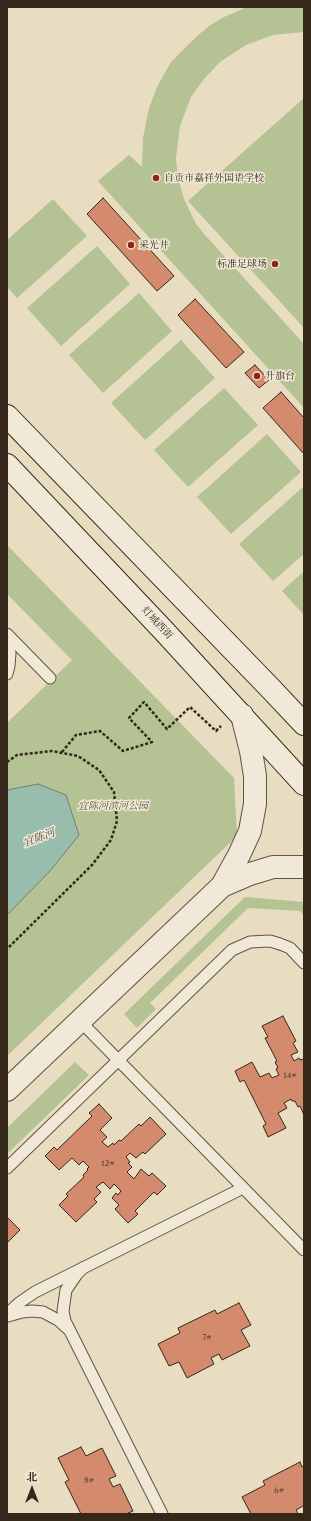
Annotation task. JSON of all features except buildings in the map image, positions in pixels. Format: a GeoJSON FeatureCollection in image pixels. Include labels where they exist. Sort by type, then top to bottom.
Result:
{"type":"FeatureCollection","features":[{"type":"Feature","properties":{"kind":"street"},"geometry":{"type":"LineString","coordinates":[[7,416],[304,724]]}},
{"type":"Feature","properties":{"kind":"street","name":"灯城西街"},"geometry":{"type":"LineString","coordinates":[[7,466],[164,631],[304,784]]}},
{"type":"Feature","properties":{"kind":"street"},"geometry":{"type":"LineString","coordinates":[[7,1090],[79,1020],[222,886],[240,855],[250,831],[255,804],[255,776],[251,751],[239,713]]}},
{"type":"Feature","properties":{"kind":"street"},"geometry":{"type":"LineString","coordinates":[[222,886],[250,874],[273,867],[304,867]]}},
{"type":"Feature","properties":{"kind":"lane"},"geometry":{"type":"LineString","coordinates":[[7,634],[50,678]]}},
{"type":"Feature","properties":{"kind":"lane"},"geometry":{"type":"LineString","coordinates":[[7,641],[10,660],[7,674]]}},
{"type":"Feature","properties":{"kind":"lane"},"geometry":{"type":"LineString","coordinates":[[7,1168],[226,955],[240,946],[250,942],[270,941],[290,948],[304,963]]}},
{"type":"Feature","properties":{"kind":"lane"},"geometry":{"type":"LineString","coordinates":[[79,1020],[304,1250]]}},
{"type":"Feature","properties":{"kind":"lane"},"geometry":{"type":"LineString","coordinates":[[7,1316],[26,1297],[243,1188]]}},
{"type":"Feature","properties":{"kind":"lane"},"geometry":{"type":"LineString","coordinates":[[84,1267],[66,1290],[63,1311],[65,1320],[162,1514]]}},
{"type":"Feature","properties":{"kind":"lane"},"geometry":{"type":"LineString","coordinates":[[7,1316],[22,1312],[43,1312],[58,1320],[70,1331]]}},
{"type":"Feature","properties":{"kind":"path"},"geometry":{"type":"LineString","coordinates":[[62,752],[76,735],[100,731],[123,751],[152,742],[129,718],[144,702],[167,729],[190,707],[216,731],[239,713]]}},
{"type":"Feature","properties":{"kind":"path"},"geometry":{"type":"LineString","coordinates":[[7,762],[17,755],[52,750],[78,756],[99,770],[114,792],[117,821],[111,840],[92,865],[7,949]]}},
{"type":"Feature","properties":{"kind":"green space"},"geometry":{"type":"Polygon","coordinates":[[[247,7],[304,7],[304,32],[273,35],[246,45],[220,62],[204,79],[191,97],[180,126],[176,158],[178,178],[184,199],[196,224],[304,344],[304,408],[98,181],[129,155],[142,167],[143,138],[149,108],[157,87],[171,62],[209,26],[224,17],[247,7]]]}},
{"type":"Feature","properties":{"kind":"green space","name":"标准足球场"},"geometry":{"type":"Polygon","coordinates":[[[304,98],[304,328],[188,201],[304,98]]]}},
{"type":"Feature","properties":{"kind":"green space"},"geometry":{"type":"Polygon","coordinates":[[[53,199],[87,236],[17,298],[7,287],[7,240],[53,199]]]}},
{"type":"Feature","properties":{"kind":"green space"},"geometry":{"type":"Polygon","coordinates":[[[97,246],[130,284],[61,346],[27,308],[97,246]]]}},
{"type":"Feature","properties":{"kind":"green space"},"geometry":{"type":"Polygon","coordinates":[[[139,293],[172,331],[103,393],[69,355],[139,293]]]}},
{"type":"Feature","properties":{"kind":"green space"},"geometry":{"type":"Polygon","coordinates":[[[181,340],[215,378],[145,440],[111,403],[181,340]]]}},
{"type":"Feature","properties":{"kind":"green space"},"geometry":{"type":"Polygon","coordinates":[[[224,388],[258,425],[188,487],[154,450],[224,388]]]}},
{"type":"Feature","properties":{"kind":"green space"},"geometry":{"type":"Polygon","coordinates":[[[267,434],[301,472],[231,534],[197,497],[267,434]]]}},
{"type":"Feature","properties":{"kind":"green space"},"geometry":{"type":"Polygon","coordinates":[[[304,486],[304,554],[273,581],[239,544],[304,486]]]}},
{"type":"Feature","properties":{"kind":"green space","name":"宜陈河滨河公园"},"geometry":{"type":"Polygon","coordinates":[[[7,545],[234,778],[237,836],[7,1056],[7,723],[72,660],[7,594],[7,545]]]}},
{"type":"Feature","properties":{"kind":"green space"},"geometry":{"type":"Polygon","coordinates":[[[304,571],[304,615],[282,591],[304,571]]]}},
{"type":"Feature","properties":{"kind":"green space"},"geometry":{"type":"Polygon","coordinates":[[[245,897],[304,902],[304,916],[300,911],[248,908],[150,1003],[156,1009],[137,1028],[124,1014],[245,897]]]}},
{"type":"Feature","properties":{"kind":"green space"},"geometry":{"type":"Polygon","coordinates":[[[75,1062],[89,1075],[7,1154],[7,1128],[75,1062]]]}},
{"type":"Feature","properties":{"kind":"water","name":"宜陈河"},"geometry":{"type":"Polygon","coordinates":[[[38,784],[66,795],[79,835],[50,871],[7,915],[7,790],[38,784]]]}},
{"type":"Feature","properties":{"kind":"place","name":"自贡市嘉祥外国语学校"},"geometry":{"type":"Point","coordinates":[156,178]}},
{"type":"Feature","properties":{"kind":"place","name":"采光井"},"geometry":{"type":"Point","coordinates":[131,245]}},
{"type":"Feature","properties":{"kind":"place","name":"标准足球场"},"geometry":{"type":"Point","coordinates":[275,264]}},
{"type":"Feature","properties":{"kind":"place","name":"升旗台"},"geometry":{"type":"Point","coordinates":[257,376]}}]}
